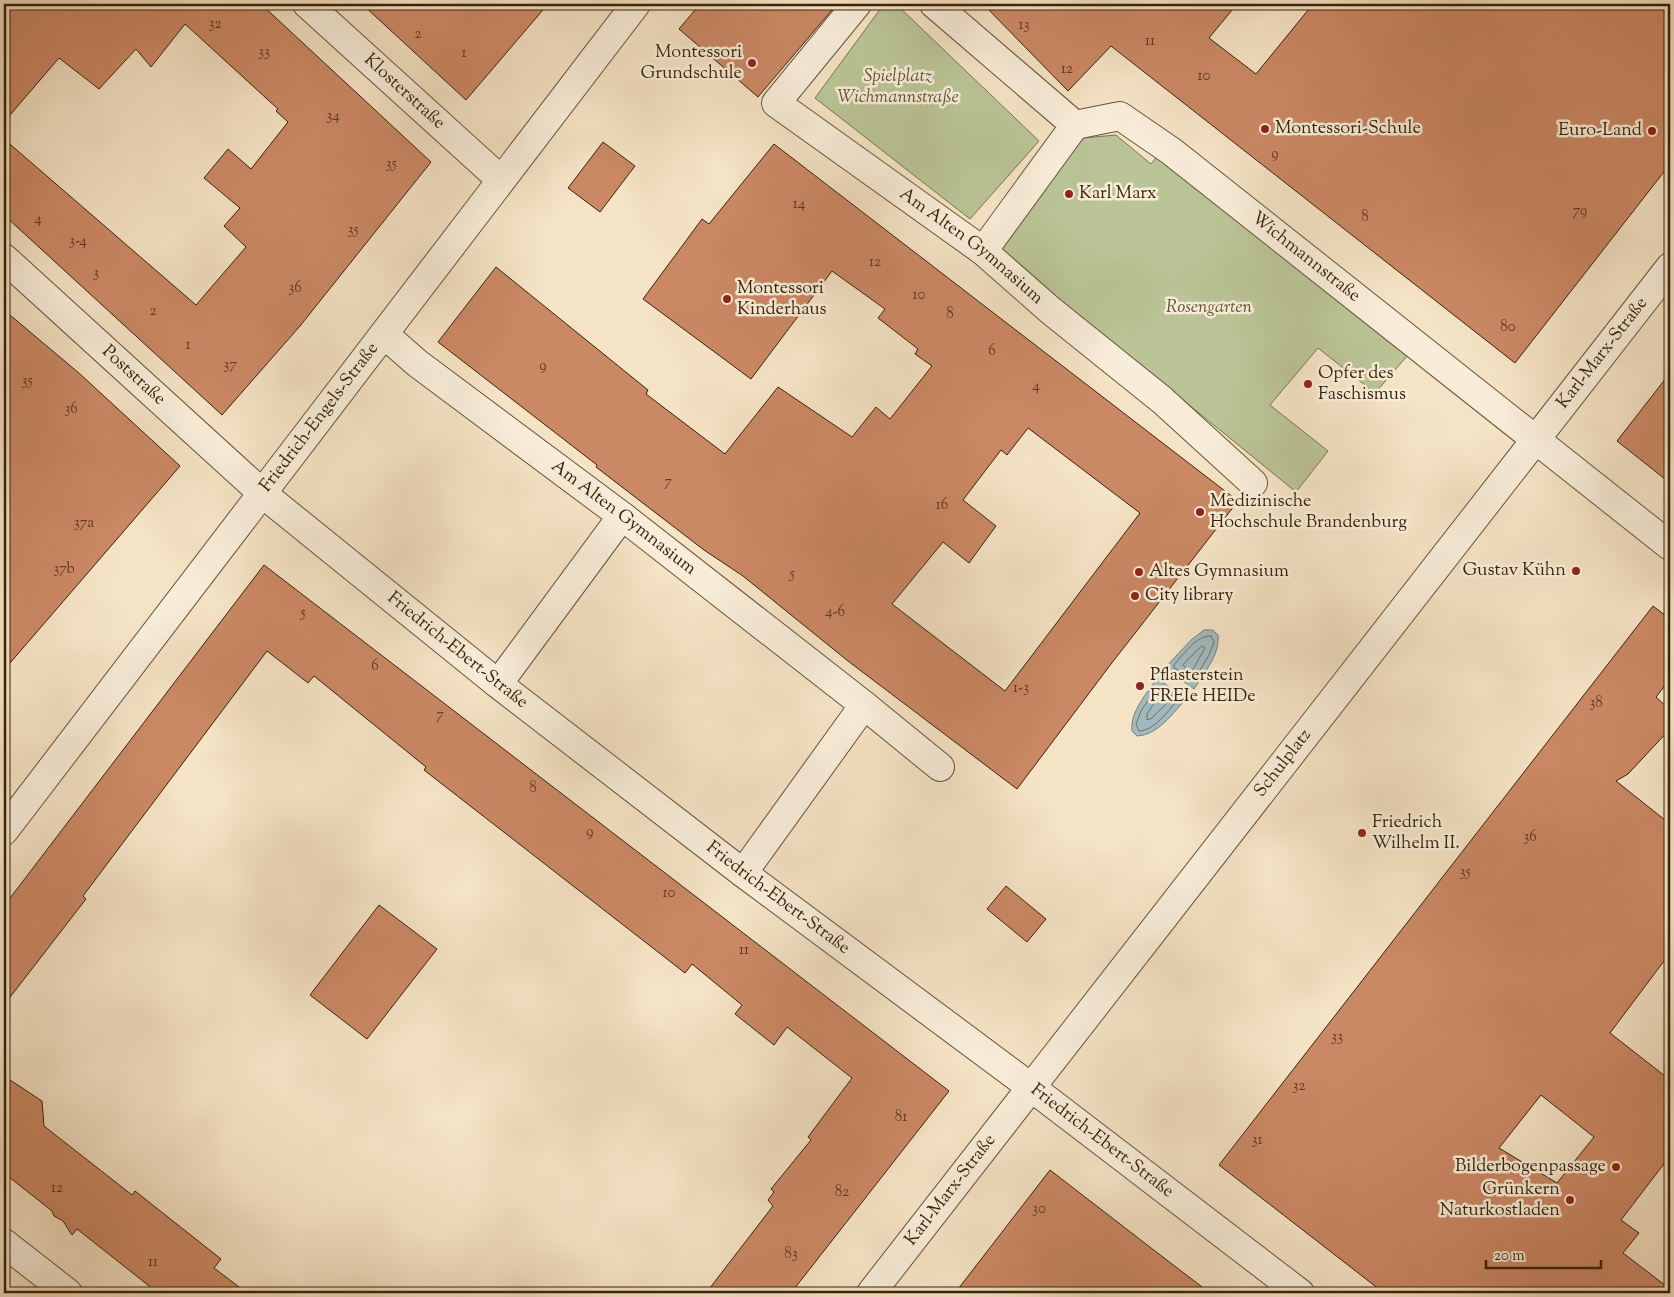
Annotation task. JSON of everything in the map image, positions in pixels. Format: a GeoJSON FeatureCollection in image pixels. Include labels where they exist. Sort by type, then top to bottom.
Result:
{"type":"FeatureCollection","features":[{"type":"Feature","properties":{"kind":"street","name":"Klosterstraße"},"geometry":{"type":"LineString","coordinates":[[307,4],[501,180]]}},
{"type":"Feature","properties":{"kind":"street","name":"Friedrich-Engels-Straße"},"geometry":{"type":"LineString","coordinates":[[4,831],[636,4]]}},
{"type":"Feature","properties":{"kind":"street","name":"Am Alten Gymnasium"},"geometry":{"type":"LineString","coordinates":[[857,4],[776,103],[983,251],[1050,310],[1162,400],[1253,483]]}},
{"type":"Feature","properties":{"kind":"street"},"geometry":{"type":"LineString","coordinates":[[934,4],[1075,125],[983,251]]}},
{"type":"Feature","properties":{"kind":"street","name":"Wichmannstraße"},"geometry":{"type":"LineString","coordinates":[[1075,125],[1120,116],[1171,150],[1670,546]]}},
{"type":"Feature","properties":{"kind":"street","name":"Poststraße"},"geometry":{"type":"LineString","coordinates":[[4,258],[263,494]]}},
{"type":"Feature","properties":{"kind":"street","name":"Karl-Marx-Straße"},"geometry":{"type":"LineString","coordinates":[[1536,441],[1670,267]]}},
{"type":"Feature","properties":{"kind":"street","name":"Am Alten Gymnasium"},"geometry":{"type":"LineString","coordinates":[[384,334],[417,363],[622,516],[864,705],[940,767]]}},
{"type":"Feature","properties":{"kind":"street","name":"Schulplatz"},"geometry":{"type":"LineString","coordinates":[[1032,1088],[1536,441]]}},
{"type":"Feature","properties":{"kind":"street","name":"Friedrich-Ebert-Straße"},"geometry":{"type":"LineString","coordinates":[[263,494],[498,684],[743,873],[1032,1088],[1300,1293]]}},
{"type":"Feature","properties":{"kind":"street"},"geometry":{"type":"LineString","coordinates":[[498,684],[622,516]]}},
{"type":"Feature","properties":{"kind":"street"},"geometry":{"type":"LineString","coordinates":[[743,873],[864,705]]}},
{"type":"Feature","properties":{"kind":"street","name":"Karl-Marx-Straße"},"geometry":{"type":"LineString","coordinates":[[872,1293],[1032,1088]]}},
{"type":"Feature","properties":{"kind":"street"},"geometry":{"type":"LineString","coordinates":[[4,1243],[68,1293]]}},
{"type":"Feature","properties":{"kind":"green space","name":"Spielplatz Wichmannstraße"},"geometry":{"type":"Polygon","coordinates":[[[884,4],[896,4],[1039,141],[970,219],[815,98],[884,4]]]}},
{"type":"Feature","properties":{"kind":"green space","name":"Rosengarten"},"geometry":{"type":"Polygon","coordinates":[[[1116,135],[1151,164],[1159,154],[1408,355],[1375,393],[1318,348],[1270,405],[1328,451],[1296,492],[995,247],[1072,139],[1116,135]]]}},
{"type":"Feature","properties":{"kind":"water"},"geometry":{"type":"Polygon","coordinates":[[[1204,630],[1213,630],[1218,635],[1218,642],[1214,657],[1194,689],[1165,668],[1191,640],[1204,630]]]}},
{"type":"Feature","properties":{"kind":"water"},"geometry":{"type":"Polygon","coordinates":[[[1157,678],[1186,699],[1158,728],[1145,735],[1137,736],[1132,731],[1136,710],[1157,678]]]}},
{"type":"Feature","properties":{"kind":"building"},"geometry":{"type":"Polygon","coordinates":[[[4,4],[261,4],[431,162],[300,326],[222,415],[4,215],[4,139],[196,305],[246,247],[224,226],[240,208],[204,178],[228,149],[251,169],[288,122],[276,111],[278,109],[185,24],[151,67],[136,49],[99,89],[59,58],[4,122],[4,4]]]}},
{"type":"Feature","properties":{"kind":"building"},"geometry":{"type":"Polygon","coordinates":[[[362,4],[548,4],[466,100],[362,4]]]}},
{"type":"Feature","properties":{"kind":"building","name":"Montessori Grundschule"},"geometry":{"type":"Polygon","coordinates":[[[700,4],[837,4],[758,97],[679,29],[700,4]]]}},
{"type":"Feature","properties":{"kind":"building"},"geometry":{"type":"Polygon","coordinates":[[[983,4],[1237,4],[1209,38],[1256,74],[1313,4],[1670,4],[1670,164],[1515,363],[1111,46],[1068,91],[983,4]]]}},
{"type":"Feature","properties":{"kind":"building"},"geometry":{"type":"Polygon","coordinates":[[[603,142],[635,166],[600,212],[568,188],[603,142]]]}},
{"type":"Feature","properties":{"kind":"building"},"geometry":{"type":"Polygon","coordinates":[[[774,144],[1238,501],[1111,664],[1017,789],[848,661],[743,576],[704,550],[596,467],[597,465],[438,342],[496,267],[648,390],[646,394],[725,454],[778,387],[852,437],[876,407],[890,419],[932,366],[915,354],[918,349],[878,318],[885,309],[832,271],[751,379],[643,299],[702,219],[709,224],[774,144]],[[1028,428],[1007,455],[1001,450],[963,500],[996,526],[969,563],[943,542],[892,604],[1005,691],[1140,513],[1028,428]]]}},
{"type":"Feature","properties":{"kind":"building"},"geometry":{"type":"Polygon","coordinates":[[[4,310],[80,374],[180,466],[4,670],[4,310]]]}},
{"type":"Feature","properties":{"kind":"building"},"geometry":{"type":"Polygon","coordinates":[[[1670,373],[1670,483],[1617,441],[1670,373]]]}},
{"type":"Feature","properties":{"kind":"building"},"geometry":{"type":"Polygon","coordinates":[[[264,565],[949,1091],[791,1293],[706,1293],[773,1206],[768,1200],[774,1192],[771,1189],[811,1140],[808,1137],[852,1078],[787,1027],[774,1045],[735,1014],[742,1005],[692,964],[685,973],[424,770],[426,767],[314,676],[308,683],[267,651],[83,896],[86,899],[4,1005],[4,906],[264,565]]]}},
{"type":"Feature","properties":{"kind":"building"},"geometry":{"type":"Polygon","coordinates":[[[1653,606],[1670,619],[1670,679],[1656,697],[1670,710],[1670,729],[1628,774],[1616,781],[1670,824],[1670,953],[1610,1033],[1670,1080],[1670,1156],[1621,1220],[1639,1233],[1623,1253],[1670,1289],[1670,1293],[1384,1293],[1219,1165],[1653,606]],[[1541,1095],[1499,1148],[1557,1183],[1594,1137],[1541,1095]]]}},
{"type":"Feature","properties":{"kind":"building"},"geometry":{"type":"Polygon","coordinates":[[[1006,886],[1046,919],[1027,942],[987,909],[1006,886]]]}},
{"type":"Feature","properties":{"kind":"building"},"geometry":{"type":"Polygon","coordinates":[[[379,905],[437,949],[367,1039],[310,995],[379,905]]]}},
{"type":"Feature","properties":{"kind":"building"},"geometry":{"type":"Polygon","coordinates":[[[4,1076],[42,1101],[44,1126],[132,1195],[135,1191],[221,1259],[214,1268],[247,1293],[158,1293],[77,1229],[72,1235],[63,1221],[54,1216],[52,1211],[4,1173],[4,1076]]]}},
{"type":"Feature","properties":{"kind":"building"},"geometry":{"type":"Polygon","coordinates":[[[1050,1170],[1155,1251],[1210,1293],[955,1293],[1050,1170]]]}},
{"type":"Feature","properties":{"kind":"place","name":"Montessori Grundschule"},"geometry":{"type":"Point","coordinates":[752,63]}},
{"type":"Feature","properties":{"kind":"place","name":"Montessori-Schule"},"geometry":{"type":"Point","coordinates":[1265,129]}},
{"type":"Feature","properties":{"kind":"place","name":"Euro-Land"},"geometry":{"type":"Point","coordinates":[1652,131]}},
{"type":"Feature","properties":{"kind":"place","name":"Karl Marx"},"geometry":{"type":"Point","coordinates":[1069,194]}},
{"type":"Feature","properties":{"kind":"place","name":"Montessori Kinderhaus"},"geometry":{"type":"Point","coordinates":[727,299]}},
{"type":"Feature","properties":{"kind":"place","name":"Opfer des Faschismus"},"geometry":{"type":"Point","coordinates":[1308,384]}},
{"type":"Feature","properties":{"kind":"place","name":"Medizinische Hochschule Brandenburg"},"geometry":{"type":"Point","coordinates":[1200,512]}},
{"type":"Feature","properties":{"kind":"place","name":"Gustav Kühn"},"geometry":{"type":"Point","coordinates":[1576,571]}},
{"type":"Feature","properties":{"kind":"place","name":"Altes Gymnasium"},"geometry":{"type":"Point","coordinates":[1139,572]}},
{"type":"Feature","properties":{"kind":"place","name":"City library"},"geometry":{"type":"Point","coordinates":[1135,596]}},
{"type":"Feature","properties":{"kind":"place","name":"Pflasterstein FREIe HEIDe"},"geometry":{"type":"Point","coordinates":[1140,686]}},
{"type":"Feature","properties":{"kind":"place","name":"Friedrich Wilhelm II."},"geometry":{"type":"Point","coordinates":[1362,833]}},
{"type":"Feature","properties":{"kind":"place","name":"Bilderbogenpassage"},"geometry":{"type":"Point","coordinates":[1616,1167]}},
{"type":"Feature","properties":{"kind":"place","name":"Grünkern Naturkostladen"},"geometry":{"type":"Point","coordinates":[1570,1200]}}]}
